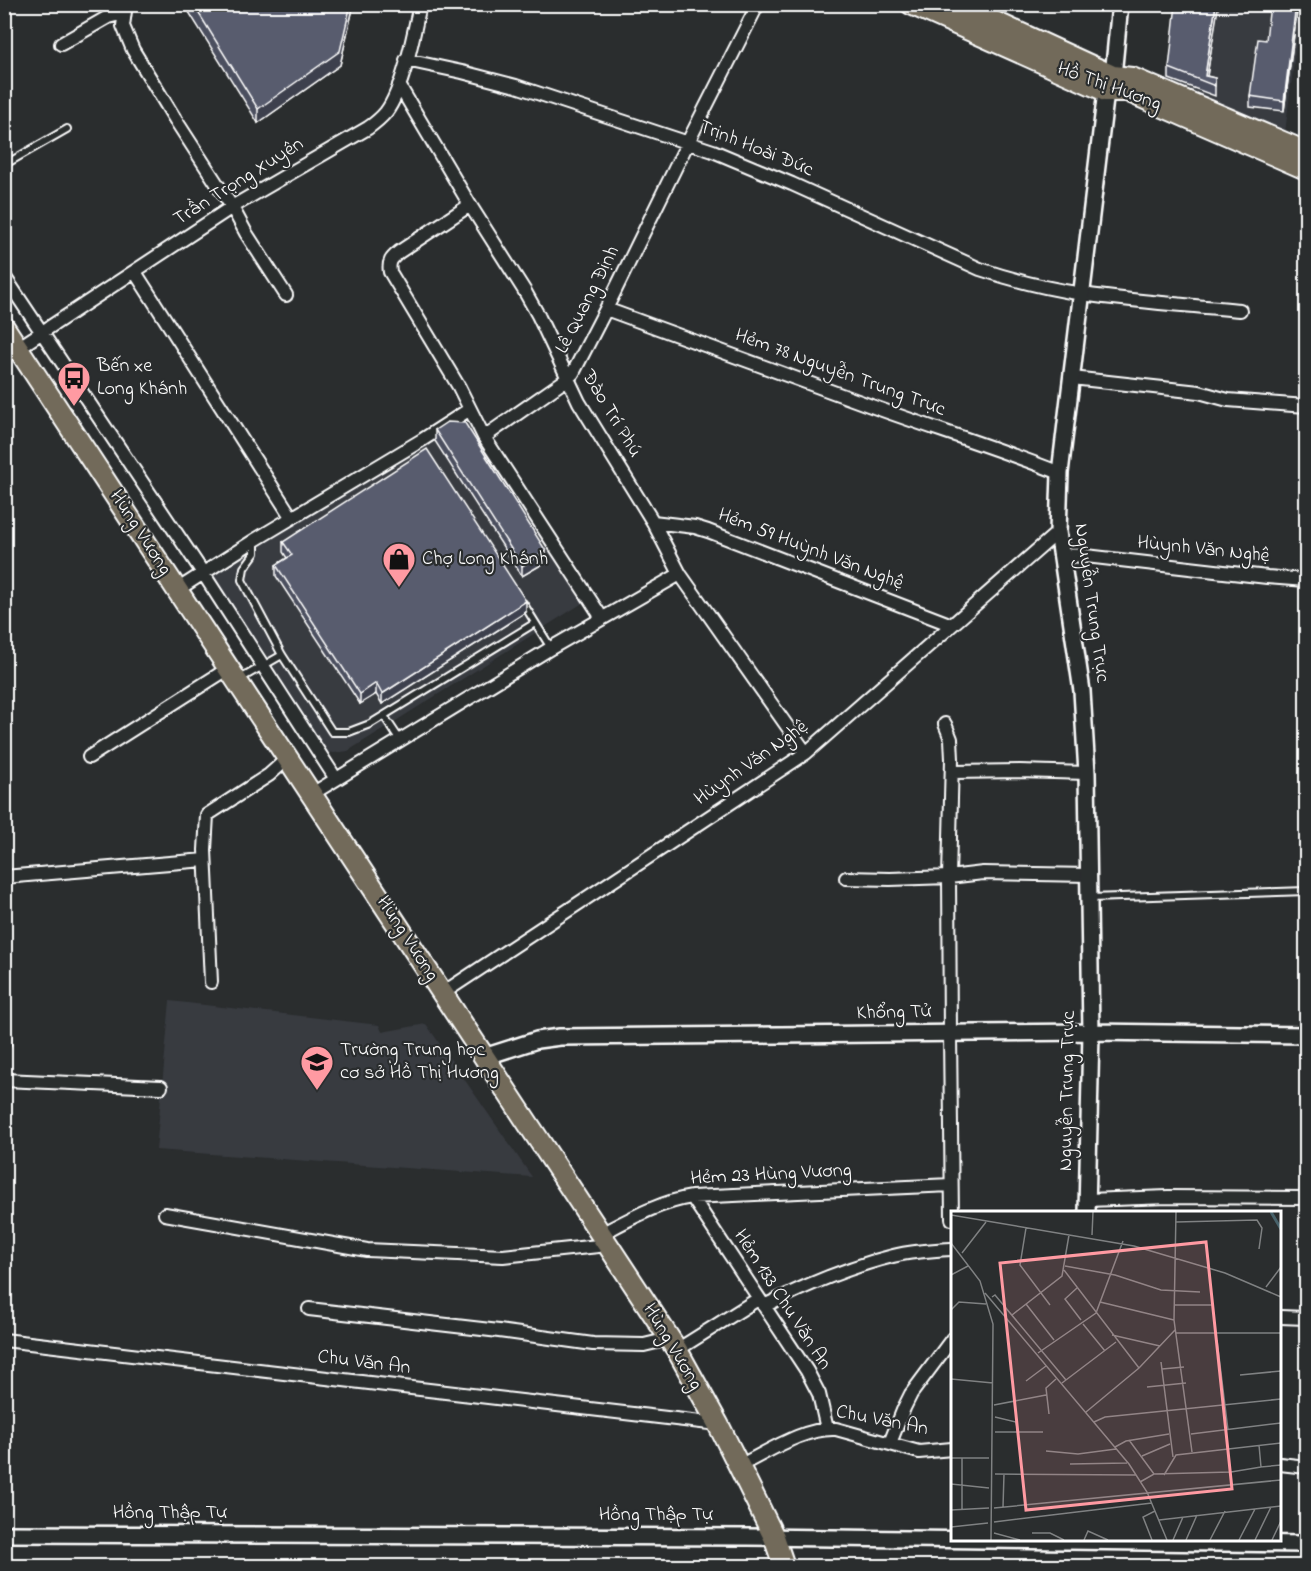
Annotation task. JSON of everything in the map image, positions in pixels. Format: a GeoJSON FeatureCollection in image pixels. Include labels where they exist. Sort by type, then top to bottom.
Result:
{"type":"FeatureCollection","features":[{"type":"Feature","properties":{"kind":"main road","name":"Hồ Thị Hương"},"geometry":{"type":"LineString","coordinates":[[911,4],[1110,83],[1131,78],[1306,152]]}},
{"type":"Feature","properties":{"kind":"main road","name":"Hồ Thị Hương"},"geometry":{"type":"LineString","coordinates":[[956,4],[1110,83],[1306,169]]}},
{"type":"Feature","properties":{"kind":"main road","name":"Hùng Vương"},"geometry":{"type":"LineString","coordinates":[[4,327],[15,349],[233,674],[673,1344],[718,1424],[774,1537],[784,1566]]}},
{"type":"Feature","properties":{"kind":"street","name":"Trần Trọng Xuyên"},"geometry":{"type":"LineString","coordinates":[[15,349],[232,207],[369,128],[387,111],[393,101],[420,4]]}},
{"type":"Feature","properties":{"kind":"street","name":"Lê Quang Định"},"geometry":{"type":"LineString","coordinates":[[484,437],[573,373],[758,4]]}},
{"type":"Feature","properties":{"kind":"street","name":"Nguyễn Trung Trực"},"geometry":{"type":"LineString","coordinates":[[1087,1206],[1091,1032],[1087,772],[1082,691],[1058,532],[1060,473],[1120,4]]}},
{"type":"Feature","properties":{"kind":"street"},"geometry":{"type":"LineString","coordinates":[[62,44],[125,9]]}},
{"type":"Feature","properties":{"kind":"street"},"geometry":{"type":"LineString","coordinates":[[125,9],[123,26],[133,50],[286,295]]}},
{"type":"Feature","properties":{"kind":"street","name":"Trịnh Hoài Đức"},"geometry":{"type":"LineString","coordinates":[[406,60],[516,86],[688,142],[792,184],[980,269],[1040,286],[1082,294],[1240,310]]}},
{"type":"Feature","properties":{"kind":"street","name":"Đào Trí Phú"},"geometry":{"type":"LineString","coordinates":[[399,85],[538,315],[579,402],[653,522],[680,574],[806,753]]}},
{"type":"Feature","properties":{"kind":"street"},"geometry":{"type":"LineString","coordinates":[[470,205],[399,252],[391,259],[388,266],[459,387],[484,437],[602,618]]}},
{"type":"Feature","properties":{"kind":"street"},"geometry":{"type":"LineString","coordinates":[[135,272],[292,518]]}},
{"type":"Feature","properties":{"kind":"street"},"geometry":{"type":"LineString","coordinates":[[4,276],[203,573],[336,779]]}},
{"type":"Feature","properties":{"kind":"street","name":"Hẻm 78 Nguyễn Trung Trực"},"geometry":{"type":"LineString","coordinates":[[606,309],[1060,473]]}},
{"type":"Feature","properties":{"kind":"street"},"geometry":{"type":"LineString","coordinates":[[1072,378],[1199,392],[1228,400],[1306,406]]}},
{"type":"Feature","properties":{"kind":"street"},"geometry":{"type":"LineString","coordinates":[[177,590],[292,518],[425,445],[470,409]]}},
{"type":"Feature","properties":{"kind":"street","name":"Hẻm 59 Huỳnh Văn Nghệ"},"geometry":{"type":"LineString","coordinates":[[653,522],[695,527],[708,531],[952,625]]}},
{"type":"Feature","properties":{"kind":"street","name":"Hùynh Văn Nghệ"},"geometry":{"type":"LineString","coordinates":[[443,993],[806,753],[1058,532]]}},
{"type":"Feature","properties":{"kind":"street","name":"Hùynh Văn Nghệ"},"geometry":{"type":"LineString","coordinates":[[1062,555],[1306,580]]}},
{"type":"Feature","properties":{"kind":"street"},"geometry":{"type":"LineString","coordinates":[[312,794],[551,648],[680,574]]}},
{"type":"Feature","properties":{"kind":"street"},"geometry":{"type":"LineString","coordinates":[[88,757],[233,674]]}},
{"type":"Feature","properties":{"kind":"street"},"geometry":{"type":"LineString","coordinates":[[945,724],[951,739],[952,772],[950,877],[952,1211]]}},
{"type":"Feature","properties":{"kind":"street"},"geometry":{"type":"LineString","coordinates":[[211,982],[205,860],[207,815],[269,775],[288,758]]}},
{"type":"Feature","properties":{"kind":"street"},"geometry":{"type":"LineString","coordinates":[[952,772],[1087,772]]}},
{"type":"Feature","properties":{"kind":"street"},"geometry":{"type":"LineString","coordinates":[[4,877],[205,860]]}},
{"type":"Feature","properties":{"kind":"street"},"geometry":{"type":"LineString","coordinates":[[846,878],[950,877],[983,873],[1089,875]]}},
{"type":"Feature","properties":{"kind":"street"},"geometry":{"type":"LineString","coordinates":[[4,1022],[4,1044]]}},
{"type":"Feature","properties":{"kind":"street","name":"Khổng Tử"},"geometry":{"type":"LineString","coordinates":[[484,1058],[537,1040],[560,1037],[1091,1032],[1306,1035]]}},
{"type":"Feature","properties":{"kind":"street"},"geometry":{"type":"LineString","coordinates":[[4,1080],[160,1087]]}},
{"type":"Feature","properties":{"kind":"street","name":"Hẻm 23 Hùng Vương"},"geometry":{"type":"LineString","coordinates":[[604,1239],[660,1204],[692,1197],[951,1185]]}},
{"type":"Feature","properties":{"kind":"street","name":"Hẻm 133 Chu Văn An"},"geometry":{"type":"LineString","coordinates":[[692,1197],[814,1385],[819,1394],[827,1429]]}},
{"type":"Feature","properties":{"kind":"street"},"geometry":{"type":"LineString","coordinates":[[1087,1206],[1168,1197],[1306,1198]]}},
{"type":"Feature","properties":{"kind":"street"},"geometry":{"type":"LineString","coordinates":[[165,1214],[367,1250],[503,1256],[604,1239]]}},
{"type":"Feature","properties":{"kind":"street"},"geometry":{"type":"LineString","coordinates":[[309,1309],[593,1344],[673,1344],[761,1303],[861,1265],[921,1251],[951,1249]]}},
{"type":"Feature","properties":{"kind":"street"},"geometry":{"type":"LineString","coordinates":[[1281,1317],[1306,1317]]}},
{"type":"Feature","properties":{"kind":"street","name":"Chu Văn An"},"geometry":{"type":"LineString","coordinates":[[4,1340],[718,1424]]}},
{"type":"Feature","properties":{"kind":"street"},"geometry":{"type":"LineString","coordinates":[[890,1443],[911,1394],[951,1340]]}},
{"type":"Feature","properties":{"kind":"street","name":"Chu Văn An"},"geometry":{"type":"LineString","coordinates":[[739,1467],[807,1433],[827,1429],[836,1429],[919,1452],[951,1449]]}},
{"type":"Feature","properties":{"kind":"street"},"geometry":{"type":"LineString","coordinates":[[1281,1464],[1306,1467]]}},
{"type":"Feature","properties":{"kind":"street","name":"Hồng Thập Tự"},"geometry":{"type":"LineString","coordinates":[[4,1534],[951,1539]]}},
{"type":"Feature","properties":{"kind":"street","name":"Hồng Thập Tự"},"geometry":{"type":"LineString","coordinates":[[1078,1541],[1306,1544]]}},
{"type":"Feature","properties":{"kind":"lane"},"geometry":{"type":"LineString","coordinates":[[4,165],[67,129]]}},
{"type":"Feature","properties":{"kind":"lane"},"geometry":{"type":"LineString","coordinates":[[255,540],[255,553],[244,568],[242,580],[282,655],[332,732],[349,732],[370,724],[535,623]]}},
{"type":"Feature","properties":{"kind":"lane"},"geometry":{"type":"LineString","coordinates":[[516,592],[551,648]]}},
{"type":"Feature","properties":{"kind":"lane"},"geometry":{"type":"LineString","coordinates":[[233,674],[263,666],[282,655]]}},
{"type":"Feature","properties":{"kind":"lane"},"geometry":{"type":"LineString","coordinates":[[384,716],[400,740]]}},
{"type":"Feature","properties":{"kind":"lane"},"geometry":{"type":"LineString","coordinates":[[1090,898],[1306,891]]}},
{"type":"Feature","properties":{"kind":"shaded area"},"geometry":{"type":"Polygon","coordinates":[[[1176,5],[1301,5],[1285,133],[1166,83],[1176,5]]]}},
{"type":"Feature","properties":{"kind":"shaded area","name":"Chợ Long Khánh"},"geometry":{"type":"Polygon","coordinates":[[[468,417],[589,599],[348,751],[326,752],[209,577],[214,562],[468,417]]]}},
{"type":"Feature","properties":{"kind":"shaded area","name":"Trường Trung học cơ sở Hồ Thị Hương"},"geometry":{"type":"Polygon","coordinates":[[[170,1001],[379,1025],[382,1032],[426,1024],[532,1177],[156,1150],[170,1001]]]}},
{"type":"Feature","properties":{"kind":"building"},"geometry":{"type":"Polygon","coordinates":[[[193,4],[351,4],[340,51],[258,109],[193,4]]]}},
{"type":"Feature","properties":{"kind":"building"},"geometry":{"type":"Polygon","coordinates":[[[1176,4],[1216,4],[1205,76],[1215,78],[1215,86],[1169,68],[1176,4]]]}},
{"type":"Feature","properties":{"kind":"building"},"geometry":{"type":"Polygon","coordinates":[[[1270,4],[1296,4],[1284,101],[1250,96],[1258,39],[1266,40],[1270,4]]]}},
{"type":"Feature","properties":{"kind":"building"},"geometry":{"type":"Polygon","coordinates":[[[447,422],[465,423],[546,551],[522,566],[435,430],[447,422]]]}},
{"type":"Feature","properties":{"kind":"building"},"geometry":{"type":"Polygon","coordinates":[[[427,449],[526,601],[382,694],[376,683],[360,694],[276,565],[292,555],[283,542],[427,449]]]}},
{"type":"Feature","properties":{"kind":"place","name":"Bến xe Long Khánh"},"geometry":{"type":"Point","coordinates":[74,407]}},
{"type":"Feature","properties":{"kind":"place","name":"Chợ Long Khánh"},"geometry":{"type":"Point","coordinates":[399,588]}},
{"type":"Feature","properties":{"kind":"place","name":"Trường Trung học cơ sở Hồ Thị Hương"},"geometry":{"type":"Point","coordinates":[317,1091]}}]}
